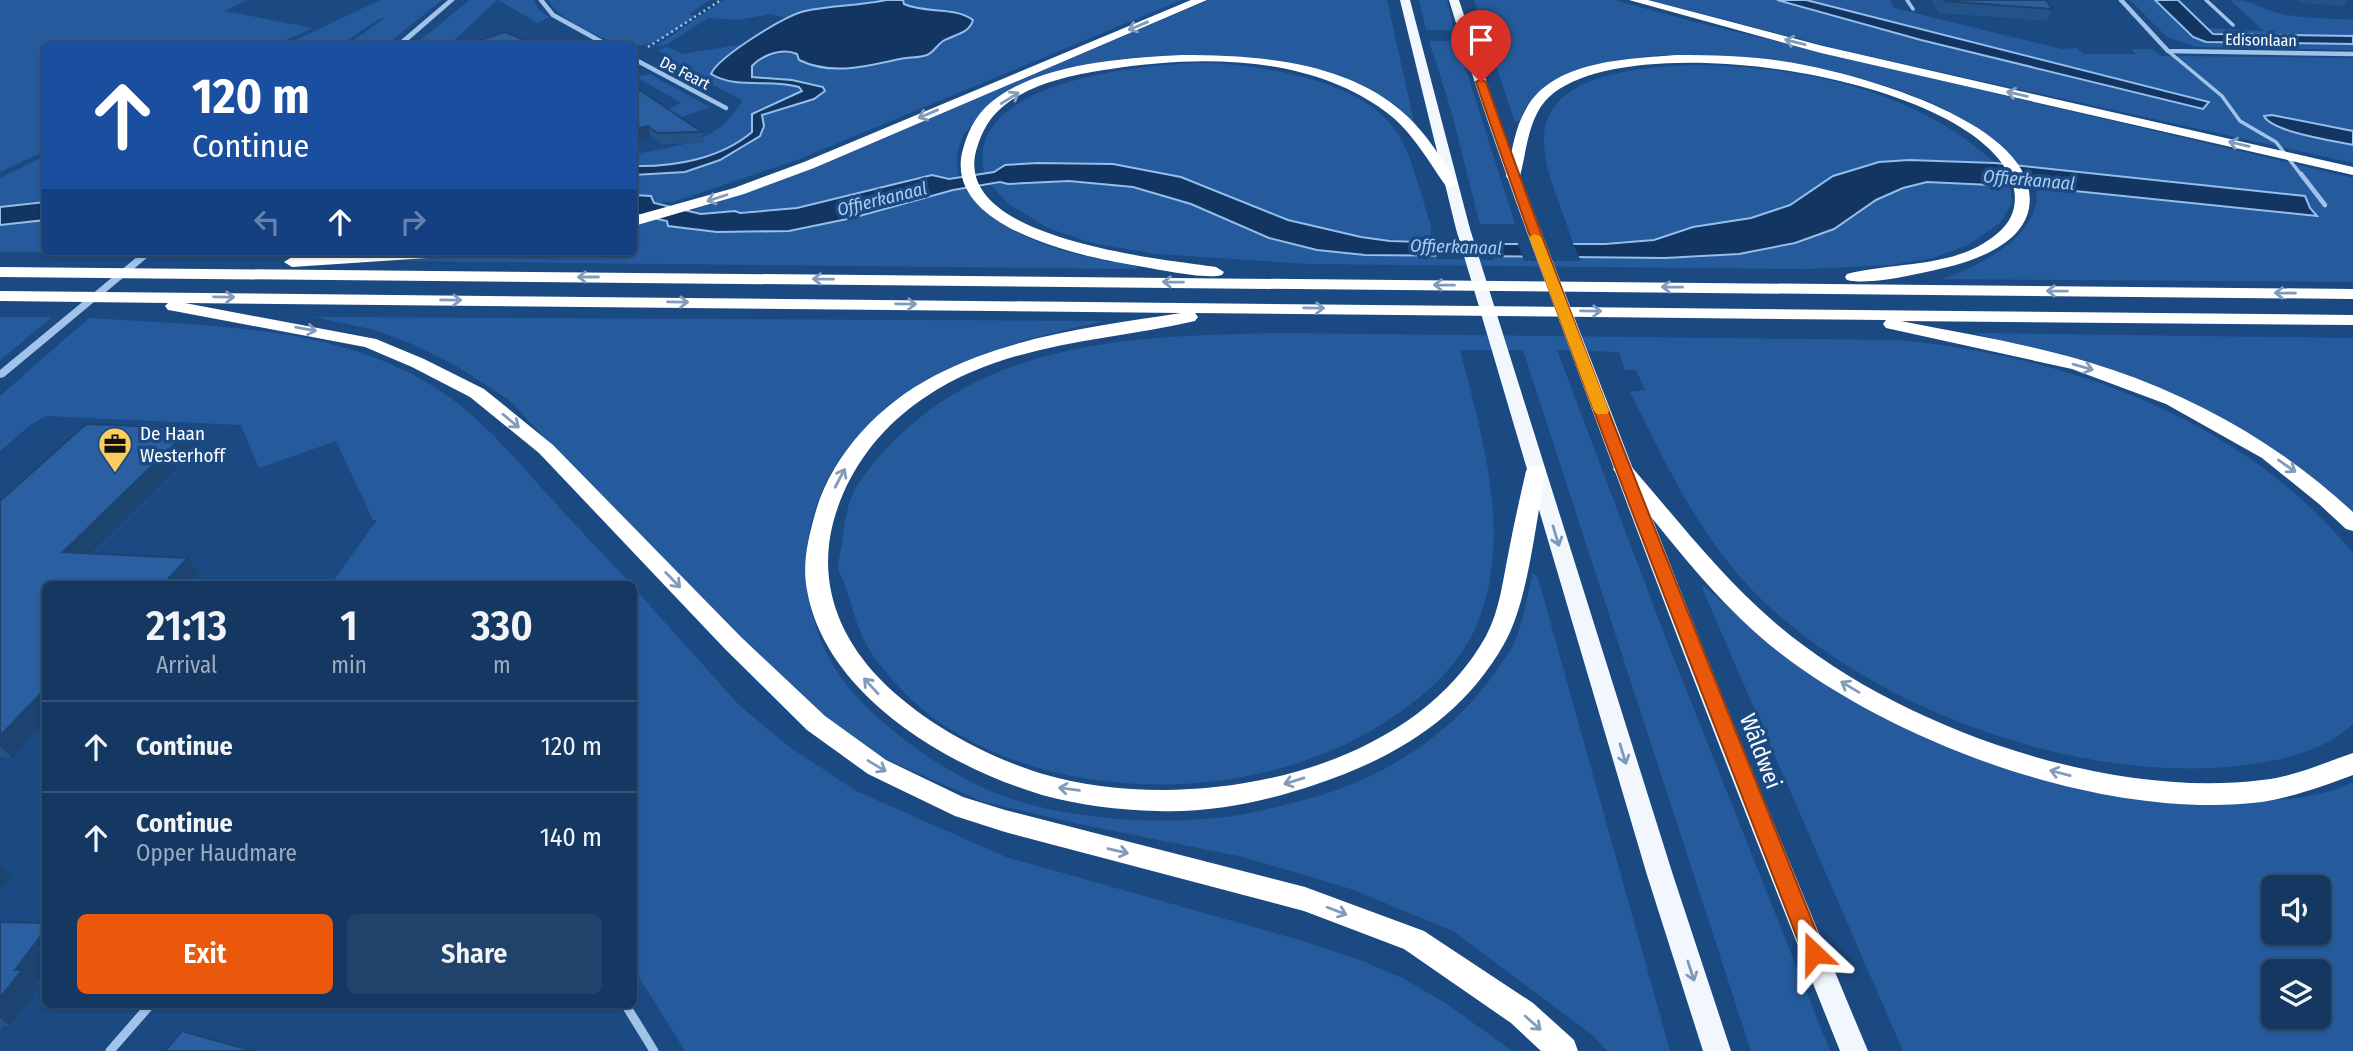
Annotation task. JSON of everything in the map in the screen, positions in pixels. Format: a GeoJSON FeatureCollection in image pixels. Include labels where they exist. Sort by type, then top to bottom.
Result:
{"type":"FeatureCollection","features":[{"type":"Feature","properties":{"kind":"highway"},"geometry":{"type":"LineString","coordinates":[[640,220],[684,208],[809,165],[1201,0]]}},
{"type":"Feature","properties":{"kind":"highway"},"geometry":{"type":"LineString","coordinates":[[1405,0],[1463,229],[1660,875],[1717,1051]]}},
{"type":"Feature","properties":{"kind":"highway"},"geometry":{"type":"LineString","coordinates":[[1454,0],[1532,231],[1588,374]]}},
{"type":"Feature","properties":{"kind":"highway"},"geometry":{"type":"LineString","coordinates":[[1635,0],[1821,49],[2353,170]]}},
{"type":"Feature","properties":{"kind":"highway"},"geometry":{"type":"LineString","coordinates":[[1290,283],[1126,260],[1076,249],[1019,226],[995,211],[974,189],[967,173],[967,148],[980,124],[1004,101],[1035,84],[1108,64],[1167,58],[1216,57],[1293,68],[1356,88],[1385,105],[1404,121],[1451,183]]}},
{"type":"Feature","properties":{"kind":"highway"},"geometry":{"type":"LineString","coordinates":[[1513,176],[1529,117],[1535,104],[1545,95],[1574,77],[1595,69],[1677,59],[1745,60],[1835,75],[1930,107],[1971,130],[2006,159],[2020,177],[2023,189],[2022,208],[2005,236],[1952,261],[1898,273],[1740,288]]}},
{"type":"Feature","properties":{"kind":"highway"},"geometry":{"type":"LineString","coordinates":[[112,273],[380,256]]}},
{"type":"Feature","properties":{"kind":"highway"},"geometry":{"type":"LineString","coordinates":[[0,272],[2353,294]]}},
{"type":"Feature","properties":{"kind":"highway"},"geometry":{"type":"LineString","coordinates":[[0,296],[2353,320]]}},
{"type":"Feature","properties":{"kind":"highway"},"geometry":{"type":"LineString","coordinates":[[131,296],[215,315],[370,343],[418,363],[477,393],[546,449],[733,643],[816,723],[877,767],[956,804],[1005,821],[1305,899],[1414,940],[1522,1013],[1563,1051]]}},
{"type":"Feature","properties":{"kind":"highway"},"geometry":{"type":"LineString","coordinates":[[1246,308],[1065,336],[1013,350],[940,380],[897,408],[855,450],[821,521],[816,555],[819,593],[828,624],[847,660],[895,711],[963,754],[1046,785],[1144,799],[1206,799],[1258,792],[1337,767],[1378,750],[1408,733],[1438,711],[1473,674],[1495,640],[1510,606],[1536,471]]}},
{"type":"Feature","properties":{"kind":"highway"},"geometry":{"type":"LineString","coordinates":[[1842,314],[2034,353],[2105,373],[2170,400],[2254,443],[2300,475],[2353,524]]}},
{"type":"Feature","properties":{"kind":"highway","name":"Wâldwei"},"geometry":{"type":"LineString","coordinates":[[1588,374],[1783,880],[1854,1051]]}},
{"type":"Feature","properties":{"kind":"highway"},"geometry":{"type":"LineString","coordinates":[[1623,469],[1706,568],[1743,607],[1789,647],[1874,702],[1975,747],[2073,776],[2167,791],[2262,791],[2353,763]]}},
{"type":"Feature","properties":{"kind":"street"},"geometry":{"type":"LineString","coordinates":[[402,42],[452,0]]}},
{"type":"Feature","properties":{"kind":"street"},"geometry":{"type":"LineString","coordinates":[[541,0],[553,15],[602,42]]}},
{"type":"Feature","properties":{"kind":"street"},"geometry":{"type":"LineString","coordinates":[[2121,0],[2168,51]]}},
{"type":"Feature","properties":{"kind":"street","name":"Edisonlaan"},"geometry":{"type":"LineString","coordinates":[[2168,51],[2353,54]]}},
{"type":"Feature","properties":{"kind":"street","name":"De Feart"},"geometry":{"type":"LineString","coordinates":[[637,61],[726,108]]}},
{"type":"Feature","properties":{"kind":"street"},"geometry":{"type":"LineString","coordinates":[[0,376],[144,256]]}},
{"type":"Feature","properties":{"kind":"street"},"geometry":{"type":"LineString","coordinates":[[110,1051],[148,1008]]}},
{"type":"Feature","properties":{"kind":"street"},"geometry":{"type":"LineString","coordinates":[[627,1008],[654,1051]]}},
{"type":"Feature","properties":{"kind":"lane"},"geometry":{"type":"LineString","coordinates":[[1907,0],[1913,9]]}},
{"type":"Feature","properties":{"kind":"lane"},"geometry":{"type":"LineString","coordinates":[[2206,0],[2233,25]]}},
{"type":"Feature","properties":{"kind":"lane"},"geometry":{"type":"LineString","coordinates":[[2168,51],[2222,96],[2240,121],[2276,142],[2325,205]]}},
{"type":"Feature","properties":{"kind":"path"},"geometry":{"type":"LineString","coordinates":[[641,49],[659,42],[721,0]]}},
{"type":"Feature","properties":{"kind":"shaded area"},"geometry":{"type":"Polygon","coordinates":[[[0,0],[248,0],[224,11],[313,28],[281,42],[42,42],[42,152],[0,172],[0,0]]]}},
{"type":"Feature","properties":{"kind":"shaded area"},"geometry":{"type":"Polygon","coordinates":[[[380,0],[442,0],[390,42],[351,42],[385,18],[379,19],[344,42],[291,42],[380,0]]]}},
{"type":"Feature","properties":{"kind":"shaded area"},"geometry":{"type":"Polygon","coordinates":[[[469,0],[497,0],[452,42],[419,42],[469,0]]]}},
{"type":"Feature","properties":{"kind":"shaded area"},"geometry":{"type":"Polygon","coordinates":[[[498,0],[534,0],[538,9],[549,17],[538,23],[498,0]]]}},
{"type":"Feature","properties":{"kind":"shaded area"},"geometry":{"type":"Polygon","coordinates":[[[548,0],[710,0],[689,14],[695,16],[664,38],[643,45],[605,39],[577,25],[555,9],[548,0]]]}},
{"type":"Feature","properties":{"kind":"shaded area"},"geometry":{"type":"Polygon","coordinates":[[[724,0],[886,0],[812,9],[787,18],[770,14],[738,20],[708,18],[666,45],[656,46],[724,0]]]}},
{"type":"Feature","properties":{"kind":"shaded area"},"geometry":{"type":"Polygon","coordinates":[[[903,0],[1182,0],[797,160],[670,203],[668,201],[657,204],[651,196],[637,195],[637,175],[687,170],[723,159],[753,139],[764,126],[761,115],[814,99],[825,91],[823,87],[792,80],[752,77],[752,66],[766,56],[790,52],[797,54],[805,63],[826,68],[869,67],[929,54],[943,41],[968,30],[972,24],[965,15],[918,9],[904,4],[903,0]]]}},
{"type":"Feature","properties":{"kind":"shaded area"},"geometry":{"type":"Polygon","coordinates":[[[1209,0],[1387,0],[1414,122],[1373,92],[1244,57],[1175,55],[1129,58],[1064,72],[982,113],[964,134],[959,146],[958,177],[949,179],[932,175],[797,208],[701,214],[693,210],[827,162],[1209,0]]]}},
{"type":"Feature","properties":{"kind":"shaded area"},"geometry":{"type":"Polygon","coordinates":[[[1419,0],[1447,0],[1454,30],[1426,30],[1419,0]]]}},
{"type":"Feature","properties":{"kind":"shaded area"},"geometry":{"type":"Polygon","coordinates":[[[1474,0],[1614,0],[1695,22],[2353,178],[2353,282],[1942,279],[1990,257],[2020,234],[2030,220],[2036,204],[2036,187],[2316,216],[2304,196],[2019,166],[1993,140],[1961,118],[1926,101],[1887,86],[1847,76],[1768,62],[1673,55],[1615,62],[1542,92],[1529,104],[1520,121],[1515,122],[1474,0]]]}},
{"type":"Feature","properties":{"kind":"shaded area"},"geometry":{"type":"Polygon","coordinates":[[[1649,0],[1777,0],[1921,40],[2203,109],[1806,0],[1890,0],[1894,8],[2062,49],[2077,48],[2084,54],[2136,54],[2131,49],[2153,49],[2161,56],[2353,58],[2353,131],[2272,115],[2267,121],[2298,133],[2353,145],[2353,163],[1855,53],[1649,0]]]}},
{"type":"Feature","properties":{"kind":"shaded area"},"geometry":{"type":"Polygon","coordinates":[[[2130,0],[2155,0],[2193,37],[2206,42],[2353,44],[2353,50],[2196,47],[2167,37],[2130,0]]]}},
{"type":"Feature","properties":{"kind":"shaded area"},"geometry":{"type":"Polygon","coordinates":[[[2230,0],[2245,1],[2291,16],[2353,20],[2353,36],[2213,34],[2206,28],[2264,31],[2230,0]]]}},
{"type":"Feature","properties":{"kind":"shaded area"},"geometry":{"type":"Polygon","coordinates":[[[1429,41],[1457,41],[1515,224],[1480,224],[1452,113],[1429,41]]]}},
{"type":"Feature","properties":{"kind":"shaded area"},"geometry":{"type":"Polygon","coordinates":[[[744,44],[739,46],[721,80],[789,85],[799,87],[802,91],[796,96],[772,104],[752,120],[752,132],[725,149],[696,159],[637,166],[637,154],[681,145],[710,134],[733,114],[742,100],[667,61],[672,58],[658,50],[668,47],[682,54],[744,44]]]}},
{"type":"Feature","properties":{"kind":"shaded area"},"geometry":{"type":"Polygon","coordinates":[[[1211,63],[1261,68],[1315,80],[1364,102],[1385,118],[1400,137],[1410,158],[1432,228],[1433,242],[1369,237],[1307,225],[1266,213],[1190,179],[1136,168],[1052,162],[1009,165],[985,174],[985,142],[1001,117],[1029,97],[1066,83],[1107,73],[1147,67],[1211,63]]]}},
{"type":"Feature","properties":{"kind":"shaded area"},"geometry":{"type":"Polygon","coordinates":[[[1696,65],[1776,70],[1856,87],[1894,100],[1930,117],[1964,138],[1995,163],[1939,160],[1879,162],[1833,176],[1790,205],[1751,218],[1693,227],[1654,240],[1573,244],[1545,154],[1548,118],[1560,100],[1578,87],[1626,71],[1696,65]]]}},
{"type":"Feature","properties":{"kind":"shaded area"},"geometry":{"type":"Polygon","coordinates":[[[649,74],[710,107],[674,120],[658,113],[682,103],[637,77],[649,74]]]}},
{"type":"Feature","properties":{"kind":"shaded area"},"geometry":{"type":"Polygon","coordinates":[[[42,157],[42,202],[0,207],[0,178],[42,157]]]}},
{"type":"Feature","properties":{"kind":"shaded area"},"geometry":{"type":"Polygon","coordinates":[[[1069,181],[1145,190],[1175,198],[1269,238],[1316,249],[1365,255],[1696,258],[1777,247],[1846,222],[1876,200],[1903,188],[1927,182],[2010,185],[2012,203],[2000,223],[1968,245],[1933,258],[1892,265],[1807,269],[1310,264],[1156,254],[1092,243],[1048,228],[1007,203],[990,184],[1069,181]]]}},
{"type":"Feature","properties":{"kind":"shaded area"},"geometry":{"type":"Polygon","coordinates":[[[964,188],[999,222],[1020,234],[1065,251],[1137,266],[1137,269],[405,261],[451,256],[637,256],[637,225],[656,220],[667,221],[668,226],[717,232],[789,231],[852,218],[964,188]]]}},
{"type":"Feature","properties":{"kind":"shaded area"},"geometry":{"type":"Polygon","coordinates":[[[42,220],[42,252],[0,252],[0,225],[42,220]]]}},
{"type":"Feature","properties":{"kind":"shaded area"},"geometry":{"type":"Polygon","coordinates":[[[0,317],[52,317],[0,360],[0,317]]]}},
{"type":"Feature","properties":{"kind":"shaded area"},"geometry":{"type":"Polygon","coordinates":[[[314,317],[1105,321],[989,352],[953,369],[872,424],[840,458],[825,485],[814,514],[806,575],[810,606],[819,636],[846,684],[883,722],[928,756],[974,784],[1020,802],[1075,814],[1133,820],[1190,820],[1238,815],[1304,800],[1362,780],[1415,750],[1440,732],[1483,689],[1512,647],[1521,625],[1533,573],[1538,578],[1670,1051],[1607,1051],[1591,1034],[1453,931],[1351,889],[1243,857],[981,801],[874,754],[826,723],[662,561],[508,399],[453,364],[412,344],[375,330],[314,317]]]}},
{"type":"Feature","properties":{"kind":"shaded area"},"geometry":{"type":"Polygon","coordinates":[[[89,318],[268,332],[355,351],[397,367],[436,388],[467,411],[509,451],[628,581],[333,581],[377,520],[373,520],[336,441],[259,468],[241,425],[46,416],[29,426],[0,451],[0,396],[89,318]]]}},
{"type":"Feature","properties":{"kind":"shaded area"},"geometry":{"type":"Polygon","coordinates":[[[1281,333],[1898,340],[1962,348],[2025,361],[2087,379],[2147,402],[2205,430],[2259,465],[2309,506],[2353,553],[2353,724],[2316,748],[2288,757],[2246,765],[2183,768],[2117,764],[2051,751],[1985,732],[1921,706],[1861,674],[1807,638],[1738,575],[1702,526],[1671,473],[1630,392],[1645,390],[1636,370],[1625,370],[1619,352],[1557,350],[1666,639],[1830,1051],[1751,1051],[1523,350],[1460,350],[1485,455],[1494,527],[1486,597],[1474,631],[1451,667],[1420,697],[1347,744],[1291,765],[1231,779],[1170,784],[1108,782],[1047,770],[991,751],[939,722],[896,684],[863,638],[838,565],[847,513],[856,487],[869,469],[910,426],[955,393],[1004,370],[1056,353],[1167,337],[1281,333]]]}},
{"type":"Feature","properties":{"kind":"shaded area"},"geometry":{"type":"Polygon","coordinates":[[[1972,333],[2353,338],[2353,513],[2307,473],[2276,453],[2069,357],[1972,333]]]}},
{"type":"Feature","properties":{"kind":"shaded area"},"geometry":{"type":"Polygon","coordinates":[[[1704,586],[1743,620],[1874,712],[1971,756],[2203,805],[2298,798],[2332,791],[2353,782],[2353,1051],[1903,1051],[1702,588],[1704,586]]]}},
{"type":"Feature","properties":{"kind":"shaded area"},"geometry":{"type":"Polygon","coordinates":[[[637,591],[739,705],[788,746],[856,791],[1006,857],[1303,941],[1365,962],[1402,978],[1447,1004],[1512,1051],[685,1051],[637,974],[637,591]]]}},
{"type":"Feature","properties":{"kind":"water"},"geometry":{"type":"Polygon","coordinates":[[[903,0],[904,4],[912,7],[948,11],[973,20],[965,31],[943,41],[929,54],[921,57],[837,69],[811,65],[799,60],[797,54],[791,52],[767,55],[752,66],[752,77],[792,80],[823,87],[825,91],[814,99],[762,115],[764,126],[760,136],[720,160],[685,172],[637,175],[637,166],[696,160],[726,149],[752,132],[752,114],[802,91],[799,87],[777,83],[732,82],[711,74],[739,47],[796,14],[903,0]]]}},
{"type":"Feature","properties":{"kind":"water"},"geometry":{"type":"Polygon","coordinates":[[[1777,0],[1806,0],[2209,102],[2203,109],[1921,40],[1777,0]]]}},
{"type":"Feature","properties":{"kind":"water"},"geometry":{"type":"Polygon","coordinates":[[[2155,0],[2178,0],[2213,34],[2353,36],[2353,44],[2206,42],[2193,37],[2155,0]]]}},
{"type":"Feature","properties":{"kind":"water"},"geometry":{"type":"Polygon","coordinates":[[[2272,115],[2353,131],[2353,145],[2279,127],[2264,116],[2272,115]]]}},
{"type":"Feature","properties":{"kind":"water","name":"Offierkanaal"},"geometry":{"type":"Polygon","coordinates":[[[1909,160],[1995,163],[2305,196],[2317,216],[2036,187],[1927,182],[1903,188],[1876,200],[1834,229],[1795,243],[1739,254],[1665,258],[1365,255],[1317,250],[1269,238],[1191,204],[1133,187],[1069,181],[1008,184],[1000,182],[953,190],[852,218],[789,231],[717,232],[668,226],[667,221],[637,215],[637,195],[651,196],[654,203],[701,214],[735,211],[740,213],[797,208],[932,175],[949,179],[994,172],[1005,165],[1113,164],[1181,177],[1288,220],[1361,237],[1390,241],[1489,244],[1605,244],[1654,240],[1693,227],[1751,218],[1790,205],[1833,176],[1879,162],[1909,160]]]}},
{"type":"Feature","properties":{"kind":"water"},"geometry":{"type":"Polygon","coordinates":[[[42,202],[42,220],[0,225],[0,207],[42,202]]]}},
{"type":"Feature","properties":{"kind":"pier"},"geometry":{"type":"Polygon","coordinates":[[[1432,238],[1488,241],[1494,260],[1437,259],[1432,238]]]}},
{"type":"Feature","properties":{"kind":"pier"},"geometry":{"type":"Polygon","coordinates":[[[1517,241],[1572,241],[1581,261],[1524,261],[1517,241]]]}},
{"type":"Feature","properties":{"kind":"building"},"geometry":{"type":"Polygon","coordinates":[[[2046,0],[2052,9],[1944,1],[2046,0]]]}},
{"type":"Feature","properties":{"kind":"building"},"geometry":{"type":"Polygon","coordinates":[[[505,32],[529,42],[475,42],[505,32]]]}},
{"type":"Feature","properties":{"kind":"building"},"geometry":{"type":"Polygon","coordinates":[[[637,88],[702,132],[657,133],[648,126],[637,128],[637,88]]]}},
{"type":"Feature","properties":{"kind":"building"},"geometry":{"type":"Polygon","coordinates":[[[86,424],[191,428],[63,552],[188,558],[166,581],[42,581],[42,692],[0,736],[0,501],[86,424]]]}},
{"type":"Feature","properties":{"kind":"building"},"geometry":{"type":"Polygon","coordinates":[[[0,922],[42,923],[42,934],[15,970],[22,970],[0,998],[0,922]]]}},
{"type":"Feature","properties":{"kind":"building"},"geometry":{"type":"Polygon","coordinates":[[[182,1031],[253,1051],[165,1051],[182,1031]]]}},
{"type":"Feature","properties":{"kind":"slow traffic"},"geometry":{"type":"LineString","coordinates":[[1535,237],[1602,411]]}},
{"type":"Feature","properties":{"kind":"place","name":"De Haan Westerhoff"},"geometry":{"type":"Point","coordinates":[115,474]}},
{"type":"Feature","properties":{"kind":"route"},"geometry":{"type":"LineString","coordinates":[[1481,82],[1532,231],[1783,880],[1814,953]]}}]}
